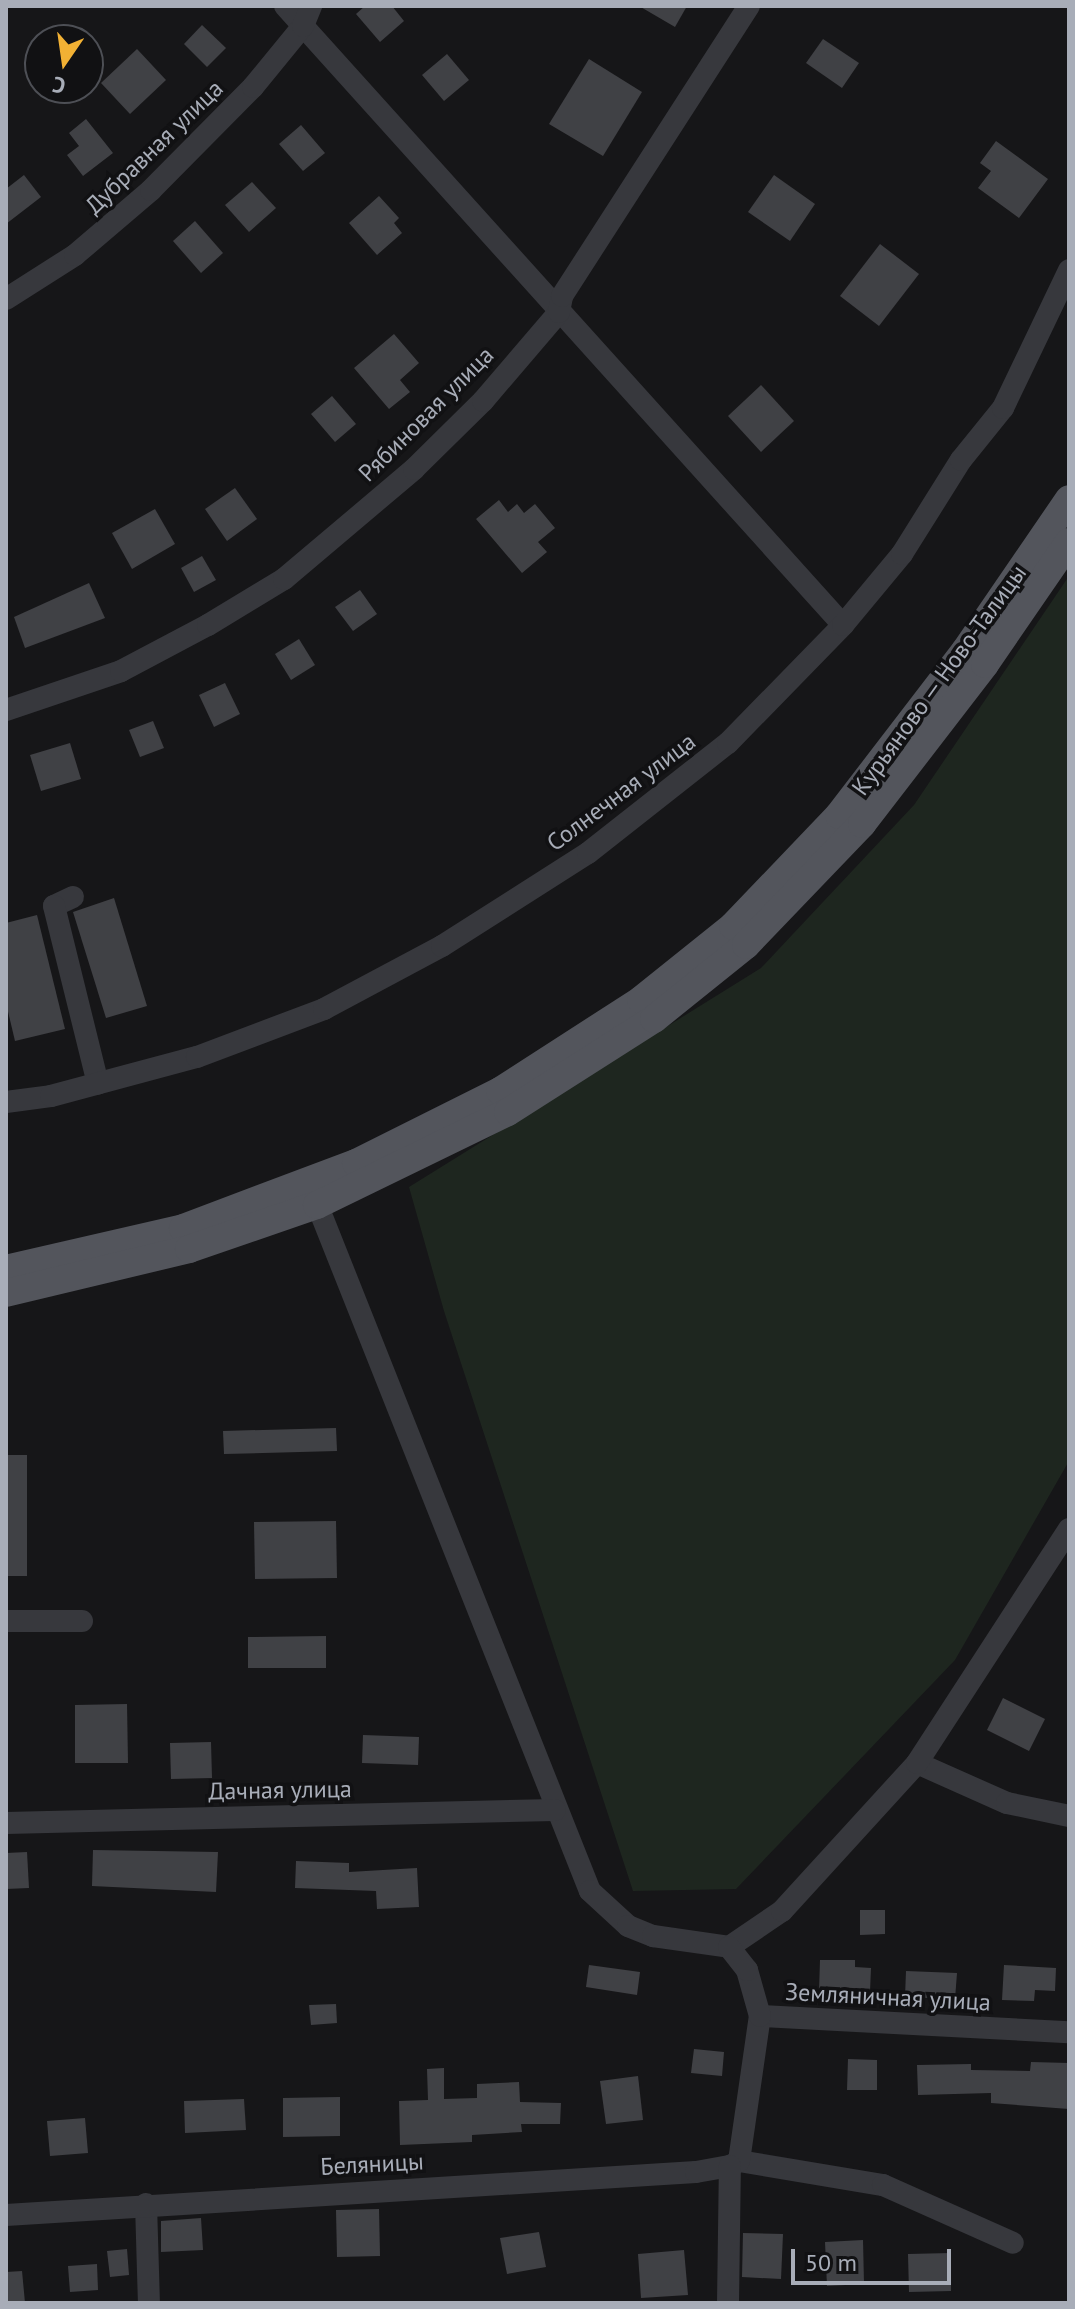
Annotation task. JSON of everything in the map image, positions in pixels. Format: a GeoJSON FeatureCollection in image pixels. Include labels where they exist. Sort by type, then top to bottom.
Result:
{"type":"FeatureCollection","features":[{"type":"Feature","properties":{"kind":"main road","name":"Курьяново — Ново-Талицы"},"geometry":{"type":"LineString","coordinates":[[6,1293],[176,1253],[313,1194],[581,1043],[733,926],[839,815],[903,736],[1069,499]]}},
{"type":"Feature","properties":{"kind":"main road","name":"Курьяново — Ново-Талицы"},"geometry":{"type":"LineString","coordinates":[[6,1269],[313,1194],[430,1154],[596,1060],[746,945],[862,824],[985,664],[1069,542]]}},
{"type":"Feature","properties":{"kind":"street"},"geometry":{"type":"LineString","coordinates":[[285,6],[307,16],[559,312],[843,625]]}},
{"type":"Feature","properties":{"kind":"street","name":"Рябиновая улица"},"geometry":{"type":"LineString","coordinates":[[6,710],[121,671],[284,579],[414,469],[483,401],[559,312],[562,296],[749,6]]}},
{"type":"Feature","properties":{"kind":"street","name":"Дубравная улица"},"geometry":{"type":"LineString","coordinates":[[6,299],[75,255],[151,190],[253,87],[307,16]]}},
{"type":"Feature","properties":{"kind":"street","name":"Солнечная улица"},"geometry":{"type":"LineString","coordinates":[[6,1102],[98,1084],[197,1057],[324,1009],[442,946],[588,853],[728,743],[843,625],[902,554],[961,460],[1003,408],[1069,270]]}},
{"type":"Feature","properties":{"kind":"street"},"geometry":{"type":"LineString","coordinates":[[73,897],[54,906],[98,1084]]}},
{"type":"Feature","properties":{"kind":"street"},"geometry":{"type":"LineString","coordinates":[[313,1194],[433,1488],[555,1810],[590,1891],[609,1911],[653,1936],[729,1947],[782,1911],[917,1763],[1069,1529]]}},
{"type":"Feature","properties":{"kind":"street"},"geometry":{"type":"LineString","coordinates":[[6,1621],[82,1621]]}},
{"type":"Feature","properties":{"kind":"street"},"geometry":{"type":"LineString","coordinates":[[917,1763],[1007,1803],[1069,1816]]}},
{"type":"Feature","properties":{"kind":"street","name":"Дачная улица"},"geometry":{"type":"LineString","coordinates":[[6,1823],[555,1810]]}},
{"type":"Feature","properties":{"kind":"street","name":"Земляничная улица"},"geometry":{"type":"LineString","coordinates":[[729,1947],[747,1970],[760,2016],[1069,2032]]}},
{"type":"Feature","properties":{"kind":"street"},"geometry":{"type":"LineString","coordinates":[[728,2303],[734,2164],[760,2016]]}},
{"type":"Feature","properties":{"kind":"street","name":"Беляницы"},"geometry":{"type":"LineString","coordinates":[[6,2215],[696,2172],[734,2164],[883,2185],[1013,2243]]}},
{"type":"Feature","properties":{"kind":"street"},"geometry":{"type":"LineString","coordinates":[[146,2204],[149,2303]]}},
{"type":"Feature","properties":{"kind":"shaded area"},"geometry":{"type":"Polygon","coordinates":[[[1069,576],[1069,1461],[955,1660],[736,1889],[633,1891],[444,1311],[409,1187],[761,968],[914,805],[1069,576]]]}},
{"type":"Feature","properties":{"kind":"building"},"geometry":{"type":"Polygon","coordinates":[[[365,6],[392,6],[404,21],[380,42],[356,14],[365,6]]]}},
{"type":"Feature","properties":{"kind":"building"},"geometry":{"type":"Polygon","coordinates":[[[639,6],[687,6],[675,27],[639,6]]]}},
{"type":"Feature","properties":{"kind":"building"},"geometry":{"type":"Polygon","coordinates":[[[202,25],[226,48],[207,67],[184,44],[202,25]]]}},
{"type":"Feature","properties":{"kind":"building"},"geometry":{"type":"Polygon","coordinates":[[[823,39],[859,63],[842,88],[806,63],[823,39]]]}},
{"type":"Feature","properties":{"kind":"building"},"geometry":{"type":"Polygon","coordinates":[[[137,49],[166,80],[130,114],[104,86],[104,80],[137,49]]]}},
{"type":"Feature","properties":{"kind":"building"},"geometry":{"type":"Polygon","coordinates":[[[447,54],[469,80],[444,101],[422,75],[447,54]]]}},
{"type":"Feature","properties":{"kind":"building"},"geometry":{"type":"Polygon","coordinates":[[[589,59],[642,92],[603,156],[549,124],[589,59]]]}},
{"type":"Feature","properties":{"kind":"building"},"geometry":{"type":"Polygon","coordinates":[[[86,119],[113,153],[83,176],[67,155],[79,146],[69,133],[86,119]]]}},
{"type":"Feature","properties":{"kind":"building"},"geometry":{"type":"Polygon","coordinates":[[[301,125],[325,153],[303,171],[279,144],[301,125]]]}},
{"type":"Feature","properties":{"kind":"building"},"geometry":{"type":"Polygon","coordinates":[[[996,141],[1048,179],[1019,218],[978,188],[991,171],[980,163],[996,141]]]}},
{"type":"Feature","properties":{"kind":"building"},"geometry":{"type":"Polygon","coordinates":[[[24,175],[41,197],[6,224],[6,189],[24,175]]]}},
{"type":"Feature","properties":{"kind":"building"},"geometry":{"type":"Polygon","coordinates":[[[774,175],[815,204],[790,241],[748,212],[774,175]]]}},
{"type":"Feature","properties":{"kind":"building"},"geometry":{"type":"Polygon","coordinates":[[[252,182],[276,208],[249,232],[225,205],[252,182]]]}},
{"type":"Feature","properties":{"kind":"building"},"geometry":{"type":"Polygon","coordinates":[[[379,196],[399,218],[394,223],[402,233],[377,255],[349,223],[379,196]]]}},
{"type":"Feature","properties":{"kind":"building"},"geometry":{"type":"Polygon","coordinates":[[[195,221],[223,253],[201,273],[173,241],[195,221]]]}},
{"type":"Feature","properties":{"kind":"building"},"geometry":{"type":"Polygon","coordinates":[[[880,244],[919,274],[879,326],[840,296],[880,244]]]}},
{"type":"Feature","properties":{"kind":"building"},"geometry":{"type":"Polygon","coordinates":[[[394,334],[419,363],[400,380],[410,392],[389,409],[354,368],[394,334]]]}},
{"type":"Feature","properties":{"kind":"building"},"geometry":{"type":"Polygon","coordinates":[[[761,385],[794,421],[761,452],[728,416],[761,385]]]}},
{"type":"Feature","properties":{"kind":"building"},"geometry":{"type":"Polygon","coordinates":[[[332,396],[356,424],[335,442],[311,414],[332,396]]]}},
{"type":"Feature","properties":{"kind":"building"},"geometry":{"type":"Polygon","coordinates":[[[235,488],[257,519],[227,541],[205,509],[235,488]]]}},
{"type":"Feature","properties":{"kind":"building"},"geometry":{"type":"Polygon","coordinates":[[[499,500],[508,512],[517,504],[524,513],[535,504],[555,528],[538,542],[547,552],[522,573],[476,519],[499,500]]]}},
{"type":"Feature","properties":{"kind":"building"},"geometry":{"type":"Polygon","coordinates":[[[155,509],[175,544],[132,569],[112,533],[155,509]]]}},
{"type":"Feature","properties":{"kind":"building"},"geometry":{"type":"Polygon","coordinates":[[[202,556],[216,580],[194,592],[181,568],[202,556]]]}},
{"type":"Feature","properties":{"kind":"building"},"geometry":{"type":"Polygon","coordinates":[[[89,583],[105,618],[25,648],[14,617],[89,583]]]}},
{"type":"Feature","properties":{"kind":"building"},"geometry":{"type":"Polygon","coordinates":[[[360,590],[377,614],[353,631],[335,607],[360,590]]]}},
{"type":"Feature","properties":{"kind":"building"},"geometry":{"type":"Polygon","coordinates":[[[299,639],[315,665],[291,680],[275,654],[299,639]]]}},
{"type":"Feature","properties":{"kind":"building"},"geometry":{"type":"Polygon","coordinates":[[[225,683],[240,714],[214,727],[199,695],[225,683]]]}},
{"type":"Feature","properties":{"kind":"building"},"geometry":{"type":"Polygon","coordinates":[[[153,721],[164,748],[140,757],[129,730],[153,721]]]}},
{"type":"Feature","properties":{"kind":"building"},"geometry":{"type":"Polygon","coordinates":[[[70,743],[81,779],[41,791],[30,755],[70,743]]]}},
{"type":"Feature","properties":{"kind":"building"},"geometry":{"type":"Polygon","coordinates":[[[114,898],[147,1006],[106,1018],[73,912],[114,898]]]}},
{"type":"Feature","properties":{"kind":"building"},"geometry":{"type":"Polygon","coordinates":[[[37,915],[65,1029],[15,1041],[6,1003],[6,923],[37,915]]]}},
{"type":"Feature","properties":{"kind":"building"},"geometry":{"type":"Polygon","coordinates":[[[336,1428],[337,1451],[224,1454],[223,1431],[336,1428]]]}},
{"type":"Feature","properties":{"kind":"building"},"geometry":{"type":"Polygon","coordinates":[[[6,1455],[27,1455],[27,1576],[6,1576],[6,1455]]]}},
{"type":"Feature","properties":{"kind":"building"},"geometry":{"type":"Polygon","coordinates":[[[336,1521],[337,1578],[255,1579],[254,1522],[336,1521]]]}},
{"type":"Feature","properties":{"kind":"building"},"geometry":{"type":"Polygon","coordinates":[[[326,1636],[326,1668],[248,1668],[248,1637],[326,1636]]]}},
{"type":"Feature","properties":{"kind":"building"},"geometry":{"type":"Polygon","coordinates":[[[1003,1698],[1045,1719],[1029,1751],[987,1730],[1003,1698]]]}},
{"type":"Feature","properties":{"kind":"building"},"geometry":{"type":"Polygon","coordinates":[[[127,1704],[128,1763],[75,1763],[75,1705],[127,1704]]]}},
{"type":"Feature","properties":{"kind":"building"},"geometry":{"type":"Polygon","coordinates":[[[363,1735],[419,1737],[418,1765],[362,1763],[363,1735]]]}},
{"type":"Feature","properties":{"kind":"building"},"geometry":{"type":"Polygon","coordinates":[[[211,1742],[212,1778],[171,1779],[170,1743],[211,1742]]]}},
{"type":"Feature","properties":{"kind":"building"},"geometry":{"type":"Polygon","coordinates":[[[93,1850],[218,1852],[216,1892],[92,1886],[93,1850]]]}},
{"type":"Feature","properties":{"kind":"building"},"geometry":{"type":"Polygon","coordinates":[[[27,1852],[29,1888],[6,1889],[6,1853],[27,1852]]]}},
{"type":"Feature","properties":{"kind":"building"},"geometry":{"type":"Polygon","coordinates":[[[296,1861],[349,1863],[349,1872],[417,1868],[419,1907],[377,1909],[376,1891],[295,1888],[296,1861]]]}},
{"type":"Feature","properties":{"kind":"building"},"geometry":{"type":"Polygon","coordinates":[[[860,1910],[885,1910],[885,1934],[860,1935],[860,1910]]]}},
{"type":"Feature","properties":{"kind":"building"},"geometry":{"type":"Polygon","coordinates":[[[820,1960],[855,1960],[855,1967],[871,1968],[870,1992],[819,1991],[820,1960]]]}},
{"type":"Feature","properties":{"kind":"building"},"geometry":{"type":"Polygon","coordinates":[[[589,1965],[640,1972],[637,1995],[586,1987],[589,1965]]]}},
{"type":"Feature","properties":{"kind":"building"},"geometry":{"type":"Polygon","coordinates":[[[1004,1965],[1056,1968],[1055,1991],[1035,1990],[1034,2001],[1002,2000],[1004,1965]]]}},
{"type":"Feature","properties":{"kind":"building"},"geometry":{"type":"Polygon","coordinates":[[[906,1971],[957,1973],[955,1999],[905,1997],[906,1971]]]}},
{"type":"Feature","properties":{"kind":"building"},"geometry":{"type":"Polygon","coordinates":[[[336,2004],[337,2023],[311,2025],[309,2005],[336,2004]]]}},
{"type":"Feature","properties":{"kind":"building"},"geometry":{"type":"Polygon","coordinates":[[[694,2049],[724,2052],[722,2076],[691,2073],[694,2049]]]}},
{"type":"Feature","properties":{"kind":"building"},"geometry":{"type":"Polygon","coordinates":[[[848,2059],[877,2060],[877,2090],[847,2090],[848,2059]]]}},
{"type":"Feature","properties":{"kind":"building"},"geometry":{"type":"Polygon","coordinates":[[[1031,2062],[1069,2063],[1069,2109],[991,2103],[991,2093],[918,2095],[917,2065],[971,2064],[971,2070],[1030,2071],[1031,2062]]]}},
{"type":"Feature","properties":{"kind":"building"},"geometry":{"type":"Polygon","coordinates":[[[444,2068],[444,2099],[477,2098],[477,2084],[519,2082],[520,2102],[561,2103],[560,2124],[521,2124],[522,2132],[472,2135],[472,2142],[400,2145],[399,2101],[428,2100],[427,2069],[444,2068]]]}},
{"type":"Feature","properties":{"kind":"building"},"geometry":{"type":"Polygon","coordinates":[[[638,2076],[643,2120],[606,2124],[600,2081],[638,2076]]]}},
{"type":"Feature","properties":{"kind":"building"},"geometry":{"type":"Polygon","coordinates":[[[340,2097],[340,2136],[283,2137],[283,2098],[340,2097]]]}},
{"type":"Feature","properties":{"kind":"building"},"geometry":{"type":"Polygon","coordinates":[[[244,2099],[246,2130],[185,2133],[184,2101],[244,2099]]]}},
{"type":"Feature","properties":{"kind":"building"},"geometry":{"type":"Polygon","coordinates":[[[85,2118],[88,2153],[50,2156],[47,2121],[85,2118]]]}},
{"type":"Feature","properties":{"kind":"building"},"geometry":{"type":"Polygon","coordinates":[[[379,2209],[380,2256],[337,2257],[336,2210],[379,2209]]]}},
{"type":"Feature","properties":{"kind":"building"},"geometry":{"type":"Polygon","coordinates":[[[201,2218],[203,2250],[161,2252],[161,2221],[201,2218]]]}},
{"type":"Feature","properties":{"kind":"building"},"geometry":{"type":"Polygon","coordinates":[[[539,2232],[546,2267],[507,2274],[500,2238],[539,2232]]]}},
{"type":"Feature","properties":{"kind":"building"},"geometry":{"type":"Polygon","coordinates":[[[743,2233],[783,2234],[781,2279],[742,2277],[743,2233]]]}},
{"type":"Feature","properties":{"kind":"building"},"geometry":{"type":"Polygon","coordinates":[[[863,2240],[864,2284],[827,2286],[825,2242],[863,2240]]]}},
{"type":"Feature","properties":{"kind":"building"},"geometry":{"type":"Polygon","coordinates":[[[127,2249],[129,2275],[110,2277],[107,2251],[127,2249]]]}},
{"type":"Feature","properties":{"kind":"building"},"geometry":{"type":"Polygon","coordinates":[[[684,2250],[688,2295],[641,2298],[638,2254],[684,2250]]]}},
{"type":"Feature","properties":{"kind":"building"},"geometry":{"type":"Polygon","coordinates":[[[951,2253],[951,2291],[909,2292],[908,2254],[951,2253]]]}},
{"type":"Feature","properties":{"kind":"building"},"geometry":{"type":"Polygon","coordinates":[[[97,2264],[98,2290],[70,2292],[68,2266],[97,2264]]]}},
{"type":"Feature","properties":{"kind":"building"},"geometry":{"type":"Polygon","coordinates":[[[22,2271],[25,2303],[6,2303],[6,2272],[22,2271]]]}}]}
